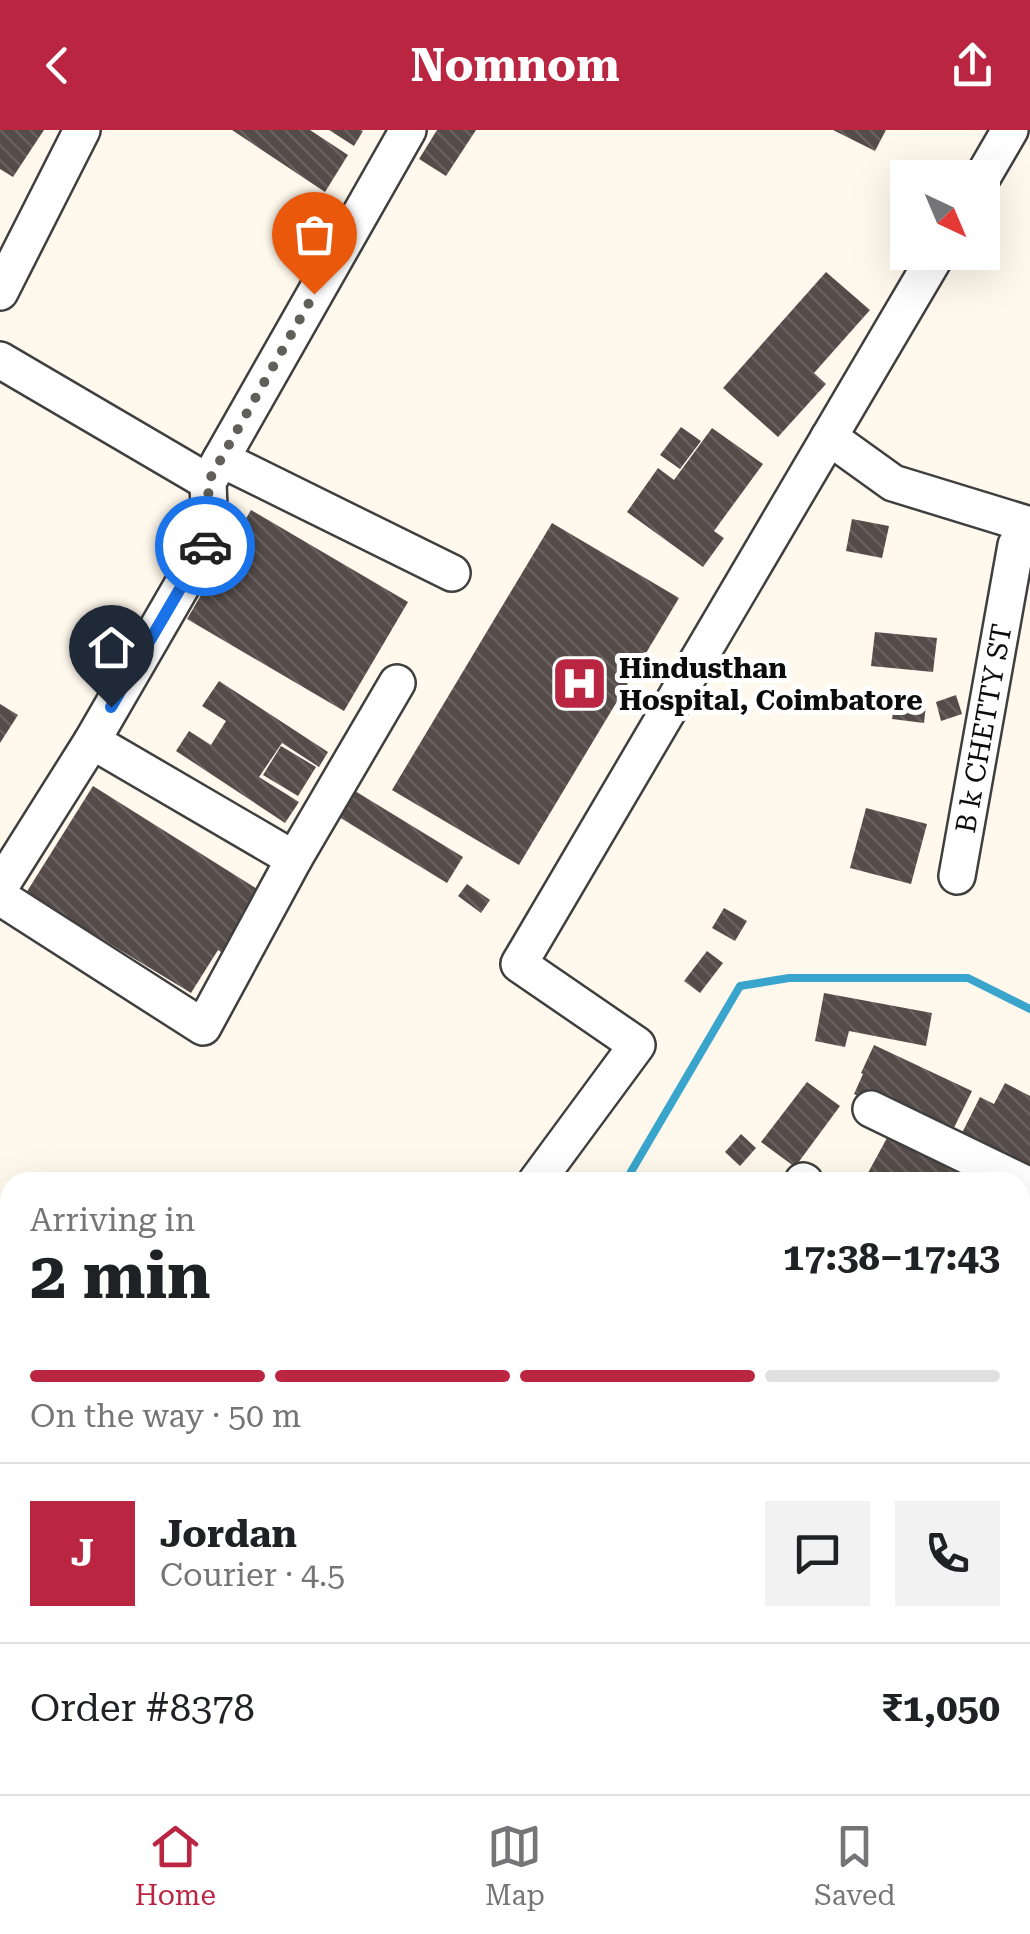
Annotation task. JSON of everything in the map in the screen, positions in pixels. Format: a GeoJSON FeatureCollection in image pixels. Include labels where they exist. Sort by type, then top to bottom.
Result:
{"type":"FeatureCollection","features":[{"type":"Feature","properties":{"kind":"street"},"geometry":{"type":"LineString","coordinates":[[0,292],[82,130]]}},
{"type":"Feature","properties":{"kind":"street"},"geometry":{"type":"LineString","coordinates":[[0,887],[92,741],[210,537],[214,471],[408,130]]}},
{"type":"Feature","properties":{"kind":"street"},"geometry":{"type":"LineString","coordinates":[[992,160],[1010,130]]}},
{"type":"Feature","properties":{"kind":"street"},"geometry":{"type":"LineString","coordinates":[[543,1172],[637,1046],[519,964],[927,270]]}},
{"type":"Feature","properties":{"kind":"street"},"geometry":{"type":"LineString","coordinates":[[0,360],[214,471],[452,573]]}},
{"type":"Feature","properties":{"kind":"street"},"geometry":{"type":"LineString","coordinates":[[829,437],[893,484],[1030,525]]}},
{"type":"Feature","properties":{"kind":"street","name":"B k CHETTY ST"},"geometry":{"type":"LineString","coordinates":[[957,876],[1016,545],[1030,525]]}},
{"type":"Feature","properties":{"kind":"street"},"geometry":{"type":"LineString","coordinates":[[0,897],[202,1027],[397,682]]}},
{"type":"Feature","properties":{"kind":"street"},"geometry":{"type":"LineString","coordinates":[[92,741],[294,859]]}},
{"type":"Feature","properties":{"kind":"street"},"geometry":{"type":"LineString","coordinates":[[871,1109],[1001,1172]]}},
{"type":"Feature","properties":{"kind":"building"},"geometry":{"type":"Polygon","coordinates":[[[0,130],[44,130],[13,177],[0,169],[0,130]]]}},
{"type":"Feature","properties":{"kind":"building"},"geometry":{"type":"Polygon","coordinates":[[[232,130],[310,130],[348,155],[325,192],[232,130]]]}},
{"type":"Feature","properties":{"kind":"building"},"geometry":{"type":"Polygon","coordinates":[[[329,130],[361,130],[363,131],[354,146],[329,130]]]}},
{"type":"Feature","properties":{"kind":"building"},"geometry":{"type":"Polygon","coordinates":[[[437,130],[476,130],[446,176],[419,159],[437,130]]]}},
{"type":"Feature","properties":{"kind":"building"},"geometry":{"type":"Polygon","coordinates":[[[833,130],[886,130],[875,151],[833,130]]]}},
{"type":"Feature","properties":{"kind":"building"},"geometry":{"type":"Polygon","coordinates":[[[826,272],[870,310],[814,373],[826,384],[778,437],[723,388],[826,272]]]}},
{"type":"Feature","properties":{"kind":"building"},"geometry":{"type":"Polygon","coordinates":[[[681,427],[701,441],[680,469],[660,455],[681,427]]]}},
{"type":"Feature","properties":{"kind":"building"},"geometry":{"type":"Polygon","coordinates":[[[712,428],[763,464],[714,531],[724,538],[703,567],[627,512],[658,468],[674,480],[712,428]]]}},
{"type":"Feature","properties":{"kind":"building"},"geometry":{"type":"Polygon","coordinates":[[[251,510],[408,602],[344,711],[187,619],[251,510]]]}},
{"type":"Feature","properties":{"kind":"building"},"geometry":{"type":"Polygon","coordinates":[[[852,519],[889,526],[882,558],[846,551],[852,519]]]}},
{"type":"Feature","properties":{"kind":"building"},"geometry":{"type":"Polygon","coordinates":[[[552,523],[679,598],[519,865],[392,790],[552,523]]]}},
{"type":"Feature","properties":{"kind":"building"},"geometry":{"type":"Polygon","coordinates":[[[875,632],[937,638],[933,672],[871,666],[875,632]]]}},
{"type":"Feature","properties":{"kind":"building"},"geometry":{"type":"Polygon","coordinates":[[[219,681],[328,752],[319,767],[282,743],[259,777],[299,802],[285,823],[176,751],[189,731],[211,745],[226,721],[202,706],[219,681]]]}},
{"type":"Feature","properties":{"kind":"building"},"geometry":{"type":"Polygon","coordinates":[[[956,695],[962,714],[941,721],[936,702],[956,695]]]}},
{"type":"Feature","properties":{"kind":"building"},"geometry":{"type":"Polygon","coordinates":[[[895,700],[926,705],[924,723],[892,719],[895,700]]]}},
{"type":"Feature","properties":{"kind":"building"},"geometry":{"type":"Polygon","coordinates":[[[0,704],[18,715],[0,743],[0,704]]]}},
{"type":"Feature","properties":{"kind":"building"},"geometry":{"type":"Polygon","coordinates":[[[281,746],[316,767],[298,796],[263,775],[281,746]]]}},
{"type":"Feature","properties":{"kind":"building"},"geometry":{"type":"Polygon","coordinates":[[[93,786],[257,889],[241,915],[252,922],[230,958],[218,950],[191,993],[26,893],[93,786]]]}},
{"type":"Feature","properties":{"kind":"building"},"geometry":{"type":"Polygon","coordinates":[[[355,791],[463,857],[447,883],[339,817],[355,791]]]}},
{"type":"Feature","properties":{"kind":"building"},"geometry":{"type":"Polygon","coordinates":[[[866,808],[927,824],[911,884],[850,868],[866,808]]]}},
{"type":"Feature","properties":{"kind":"building"},"geometry":{"type":"Polygon","coordinates":[[[467,884],[490,900],[481,913],[458,896],[467,884]]]}},
{"type":"Feature","properties":{"kind":"building"},"geometry":{"type":"Polygon","coordinates":[[[724,908],[747,921],[735,941],[712,928],[724,908]]]}},
{"type":"Feature","properties":{"kind":"building"},"geometry":{"type":"Polygon","coordinates":[[[707,951],[723,963],[700,993],[684,981],[707,951]]]}},
{"type":"Feature","properties":{"kind":"building"},"geometry":{"type":"Polygon","coordinates":[[[824,993],[932,1013],[926,1046],[849,1031],[845,1047],[815,1041],[824,993]]]}},
{"type":"Feature","properties":{"kind":"building"},"geometry":{"type":"Polygon","coordinates":[[[874,1045],[972,1091],[949,1138],[854,1094],[874,1045]]]}},
{"type":"Feature","properties":{"kind":"building"},"geometry":{"type":"Polygon","coordinates":[[[807,1082],[840,1106],[795,1167],[761,1142],[807,1082]]]}},
{"type":"Feature","properties":{"kind":"building"},"geometry":{"type":"Polygon","coordinates":[[[1005,1083],[1030,1096],[1030,1172],[1020,1172],[958,1141],[980,1097],[994,1104],[1005,1083]]]}},
{"type":"Feature","properties":{"kind":"building"},"geometry":{"type":"Polygon","coordinates":[[[893,1127],[977,1172],[868,1172],[893,1127]]]}},
{"type":"Feature","properties":{"kind":"building"},"geometry":{"type":"Polygon","coordinates":[[[741,1134],[756,1148],[740,1166],[725,1152],[741,1134]]]}},
{"type":"Feature","properties":{"kind":"waterway"},"geometry":{"type":"LineString","coordinates":[[631,1172],[740,986],[789,978],[968,978],[1030,1009]]}},
{"type":"Feature","properties":{"kind":"way so far"},"geometry":{"type":"LineString","coordinates":[[205,546],[210,537],[208,482],[314,294]]}},
{"type":"Feature","properties":{"kind":"place","name":"Hindusthan Hospital, Coimbatore"},"geometry":{"type":"Point","coordinates":[580,684]}},
{"type":"Feature","properties":{"kind":"route"},"geometry":{"type":"LineString","coordinates":[[111,707],[205,546]]}}]}
